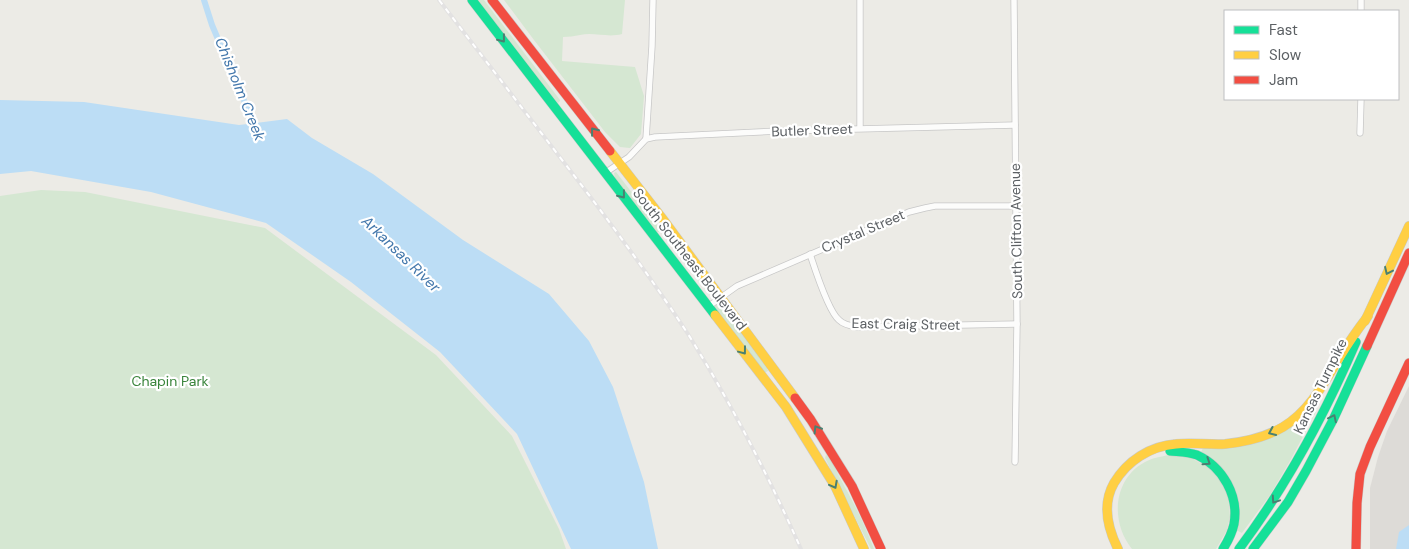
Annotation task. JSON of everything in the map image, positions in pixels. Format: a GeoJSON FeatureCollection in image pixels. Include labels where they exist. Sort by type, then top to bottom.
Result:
{"type":"FeatureCollection","features":[{"type":"Feature","properties":{"kind":"main road","name":"South Southeast Boulevard"},"geometry":{"type":"LineString","coordinates":[[472,0],[786,407],[835,486],[864,549]]}},
{"type":"Feature","properties":{"kind":"main road","name":"South Southeast Boulevard"},"geometry":{"type":"LineString","coordinates":[[492,0],[662,218],[811,420],[852,486],[881,549]]}},
{"type":"Feature","properties":{"kind":"main road","name":"Kansas Turnpike"},"geometry":{"type":"LineString","coordinates":[[1239,549],[1277,497],[1311,438],[1409,226]]}},
{"type":"Feature","properties":{"kind":"main road","name":"Kansas Turnpike"},"geometry":{"type":"LineString","coordinates":[[1253,549],[1288,502],[1333,420],[1409,253]]}},
{"type":"Feature","properties":{"kind":"main road"},"geometry":{"type":"LineString","coordinates":[[1118,549],[1109,528],[1108,502],[1114,482],[1132,460],[1146,452],[1176,444],[1224,444],[1239,442],[1267,435],[1294,420],[1314,400],[1352,337],[1368,316]]}},
{"type":"Feature","properties":{"kind":"main road"},"geometry":{"type":"LineString","coordinates":[[1356,549],[1357,495],[1362,468],[1409,363]]}},
{"type":"Feature","properties":{"kind":"main road"},"geometry":{"type":"LineString","coordinates":[[1126,549],[1116,531],[1113,520],[1113,507],[1119,484],[1134,465],[1145,458],[1170,451],[1195,455],[1206,460],[1221,474],[1228,485],[1232,496],[1234,524],[1223,549]]}},
{"type":"Feature","properties":{"kind":"main road"},"geometry":{"type":"LineString","coordinates":[[1262,549],[1296,494],[1306,471]]}},
{"type":"Feature","properties":{"kind":"street"},"geometry":{"type":"LineString","coordinates":[[605,173],[638,149],[646,139],[653,0]]}},
{"type":"Feature","properties":{"kind":"street"},"geometry":{"type":"LineString","coordinates":[[860,0],[860,128]]}},
{"type":"Feature","properties":{"kind":"street","name":"South Clifton Avenue"},"geometry":{"type":"LineString","coordinates":[[1014,0],[1017,324],[1015,462]]}},
{"type":"Feature","properties":{"kind":"street"},"geometry":{"type":"LineString","coordinates":[[1360,100],[1360,133]]}},
{"type":"Feature","properties":{"kind":"street","name":"Butler Street"},"geometry":{"type":"LineString","coordinates":[[646,139],[687,135],[860,128],[1015,125]]}},
{"type":"Feature","properties":{"kind":"street","name":"Crystal Street"},"geometry":{"type":"LineString","coordinates":[[709,306],[737,286],[890,219],[936,206],[1016,206]]}},
{"type":"Feature","properties":{"kind":"street","name":"East Craig Street"},"geometry":{"type":"LineString","coordinates":[[810,254],[835,316],[839,321],[850,326],[1017,324]]}},
{"type":"Feature","properties":{"kind":"shaded area"},"geometry":{"type":"Polygon","coordinates":[[[1409,386],[1409,549],[1370,549],[1370,488],[1387,431],[1409,386]]]}},
{"type":"Feature","properties":{"kind":"green space"},"geometry":{"type":"Polygon","coordinates":[[[478,0],[484,0],[560,100],[558,103],[551,95],[478,0]]]}},
{"type":"Feature","properties":{"kind":"green space"},"geometry":{"type":"Polygon","coordinates":[[[504,0],[625,0],[622,34],[585,34],[563,37],[562,61],[635,67],[644,96],[641,134],[630,148],[620,147],[605,132],[504,0]]]}},
{"type":"Feature","properties":{"kind":"green space"},"geometry":{"type":"Polygon","coordinates":[[[616,172],[660,229],[660,232],[656,232],[615,179],[614,173],[616,172]]]}},
{"type":"Feature","properties":{"kind":"green space","name":"Chapin Park"},"geometry":{"type":"Polygon","coordinates":[[[41,190],[85,192],[265,228],[436,355],[512,436],[559,529],[566,549],[0,549],[0,196],[41,190]]]}},
{"type":"Feature","properties":{"kind":"green space"},"geometry":{"type":"Polygon","coordinates":[[[717,304],[768,371],[764,372],[715,308],[717,304]]]}},
{"type":"Feature","properties":{"kind":"green space"},"geometry":{"type":"Polygon","coordinates":[[[1310,410],[1316,412],[1270,495],[1242,533],[1236,530],[1239,510],[1201,452],[1203,448],[1228,447],[1310,410]]]}},
{"type":"Feature","properties":{"kind":"green space"},"geometry":{"type":"Polygon","coordinates":[[[826,455],[834,465],[854,504],[874,549],[871,549],[825,458],[826,455]]]}},
{"type":"Feature","properties":{"kind":"green space"},"geometry":{"type":"Polygon","coordinates":[[[1168,455],[1188,456],[1214,471],[1228,494],[1230,517],[1227,530],[1216,549],[1132,549],[1125,538],[1120,526],[1118,502],[1126,479],[1145,462],[1168,455]]]}},
{"type":"Feature","properties":{"kind":"water","name":"Arkansas River"},"geometry":{"type":"Polygon","coordinates":[[[0,100],[84,102],[239,125],[287,119],[312,138],[373,174],[463,240],[549,294],[589,341],[613,387],[644,482],[658,549],[571,549],[517,434],[440,352],[351,282],[266,223],[151,192],[31,171],[0,174],[0,100]]]}},
{"type":"Feature","properties":{"kind":"water"},"geometry":{"type":"Polygon","coordinates":[[[1409,525],[1409,549],[1396,549],[1399,532],[1409,525]]]}},
{"type":"Feature","properties":{"kind":"waterway","name":"Chisholm Creek"},"geometry":{"type":"LineString","coordinates":[[204,0],[212,25],[257,131]]}},
{"type":"Feature","properties":{"kind":"railway"},"geometry":{"type":"LineString","coordinates":[[439,0],[609,222],[688,334],[748,440],[801,549]]}},
{"type":"Feature","properties":{"kind":"traffic: fast"},"geometry":{"type":"LineString","coordinates":[[472,0],[715,315]]}},
{"type":"Feature","properties":{"kind":"traffic: fast"},"geometry":{"type":"LineString","coordinates":[[1239,549],[1273,500],[1304,449],[1331,397],[1356,342]]}},
{"type":"Feature","properties":{"kind":"traffic: fast"},"geometry":{"type":"LineString","coordinates":[[1253,549],[1288,502],[1306,471],[1333,420],[1367,346]]}},
{"type":"Feature","properties":{"kind":"traffic: fast"},"geometry":{"type":"LineString","coordinates":[[1170,451],[1194,454],[1206,460],[1227,484],[1234,503],[1235,513],[1232,531],[1223,549]]}},
{"type":"Feature","properties":{"kind":"traffic: slow"},"geometry":{"type":"LineString","coordinates":[[610,151],[795,398]]}},
{"type":"Feature","properties":{"kind":"traffic: slow"},"geometry":{"type":"LineString","coordinates":[[1365,321],[1409,226]]}},
{"type":"Feature","properties":{"kind":"traffic: slow"},"geometry":{"type":"LineString","coordinates":[[715,315],[786,407],[835,486],[864,549]]}},
{"type":"Feature","properties":{"kind":"traffic: slow"},"geometry":{"type":"LineString","coordinates":[[1118,549],[1109,525],[1108,499],[1110,491],[1119,475],[1132,462],[1148,451],[1166,445],[1182,443],[1233,443],[1262,436],[1283,427],[1292,421],[1315,397],[1368,316]]}},
{"type":"Feature","properties":{"kind":"traffic: jam"},"geometry":{"type":"LineString","coordinates":[[492,0],[610,151]]}},
{"type":"Feature","properties":{"kind":"traffic: jam"},"geometry":{"type":"LineString","coordinates":[[1367,346],[1409,253]]}},
{"type":"Feature","properties":{"kind":"traffic: jam"},"geometry":{"type":"LineString","coordinates":[[1356,549],[1360,474],[1370,447],[1409,363]]}},
{"type":"Feature","properties":{"kind":"traffic: jam"},"geometry":{"type":"LineString","coordinates":[[795,398],[852,486],[881,549]]}}]}
